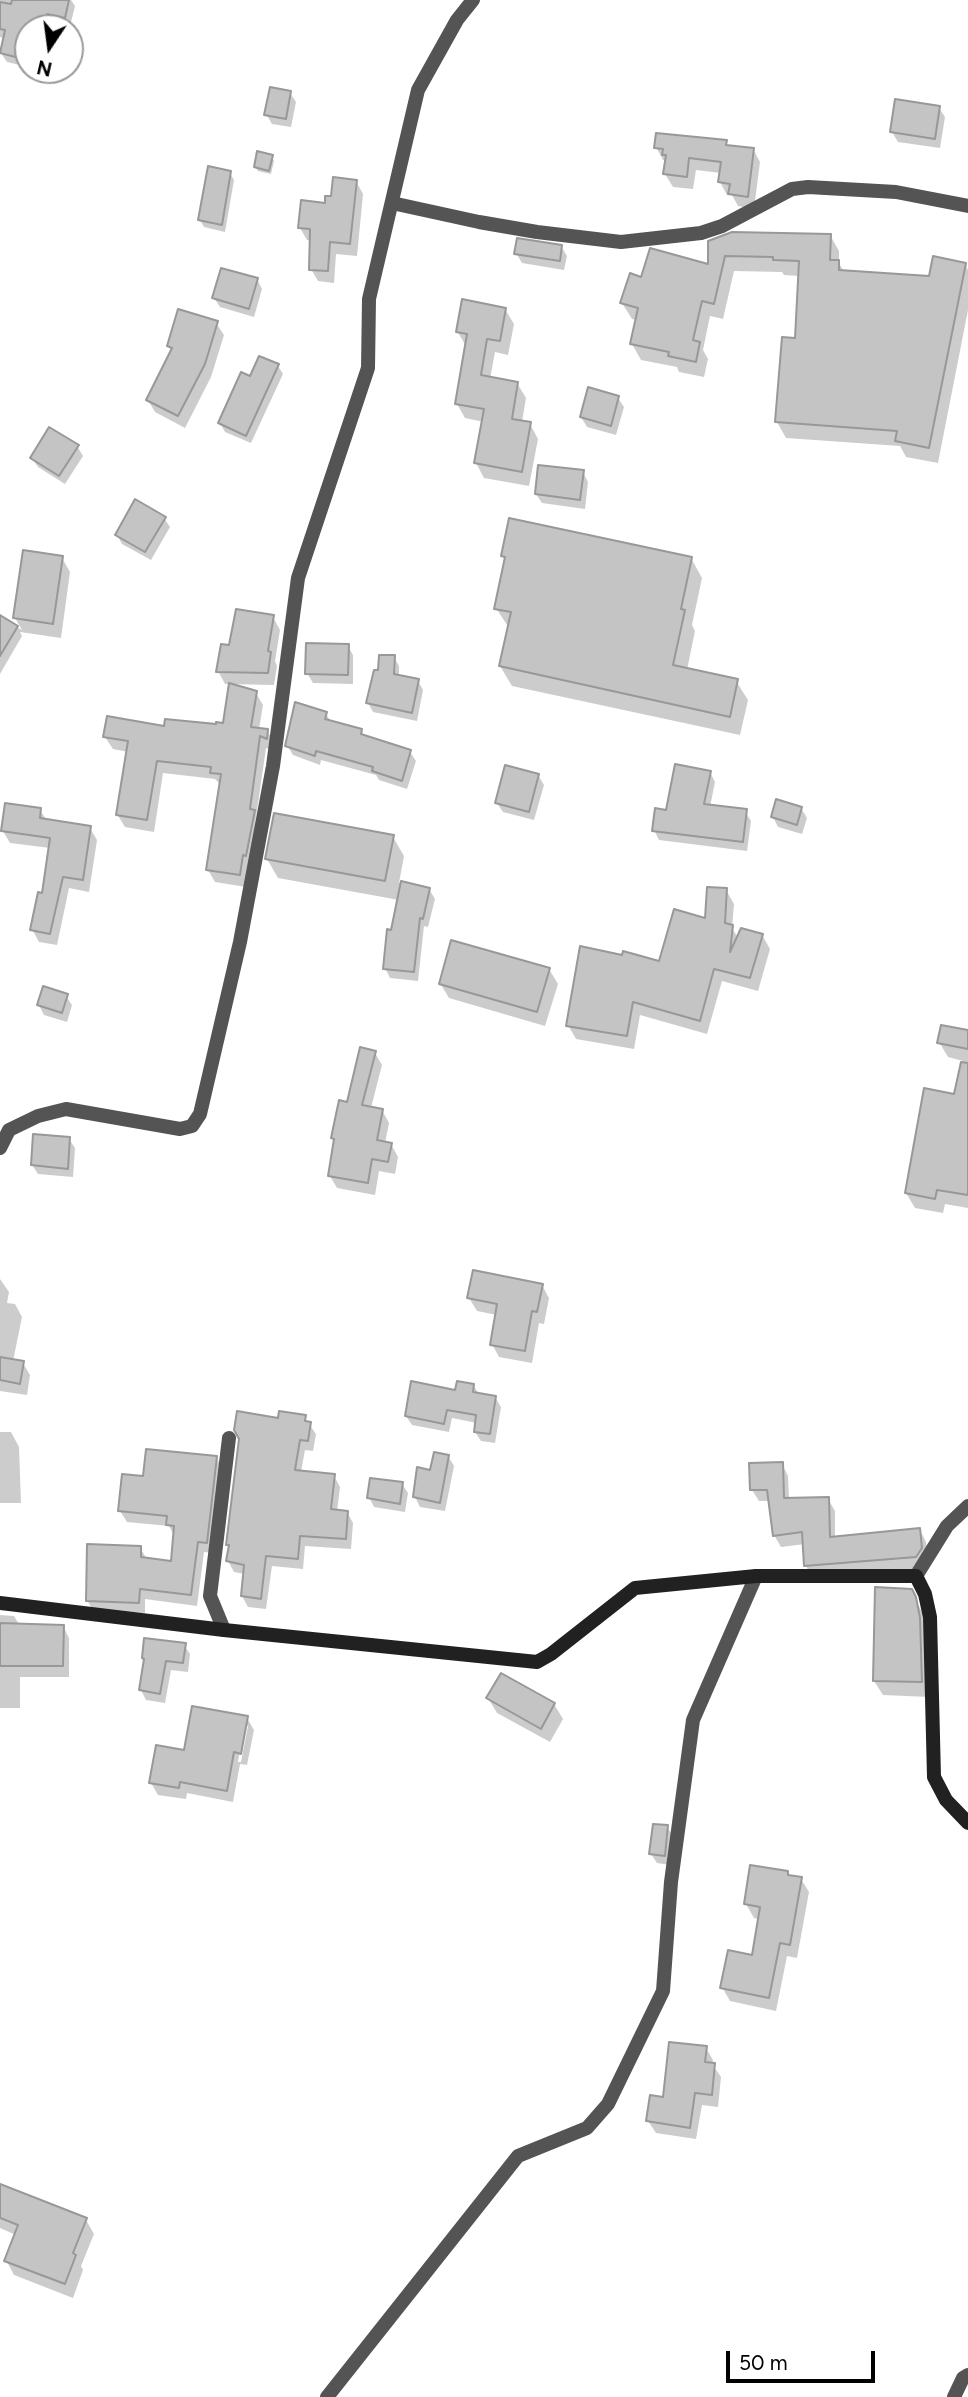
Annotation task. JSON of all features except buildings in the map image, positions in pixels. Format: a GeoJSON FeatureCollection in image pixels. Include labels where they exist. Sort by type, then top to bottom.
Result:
{"type":"FeatureCollection","features":[{"type":"Feature","properties":{"kind":"street"},"geometry":{"type":"LineString","coordinates":[[0,1148],[9,1130],[38,1116],[66,1109],[180,1129],[192,1126],[200,1114],[240,942],[273,766],[298,578],[368,368],[369,299],[418,90],[457,20],[473,0]]}},
{"type":"Feature","properties":{"kind":"street"},"geometry":{"type":"LineString","coordinates":[[392,203],[478,222],[621,242],[701,233],[722,226],[792,189],[808,187],[896,192],[968,206]]}},
{"type":"Feature","properties":{"kind":"street"},"geometry":{"type":"LineString","coordinates":[[224,1630],[210,1596],[229,1438]]}},
{"type":"Feature","properties":{"kind":"street"},"geometry":{"type":"LineString","coordinates":[[916,1576],[947,1527],[968,1506]]}},
{"type":"Feature","properties":{"kind":"street"},"geometry":{"type":"LineString","coordinates":[[327,2397],[518,2156],[587,2129],[608,2104],[663,1991],[671,1882],[693,1720],[756,1576]]}},
{"type":"Feature","properties":{"kind":"street"},"geometry":{"type":"LineString","coordinates":[[0,1603],[224,1630],[537,1662],[635,1588],[756,1576],[916,1576]]}},
{"type":"Feature","properties":{"kind":"street"},"geometry":{"type":"LineString","coordinates":[[916,1576],[925,1594],[930,1617],[934,1777],[946,1800],[968,1823]]}},
{"type":"Feature","properties":{"kind":"street"},"geometry":{"type":"LineString","coordinates":[[954,2397],[963,2378],[968,2375]]}}]}
